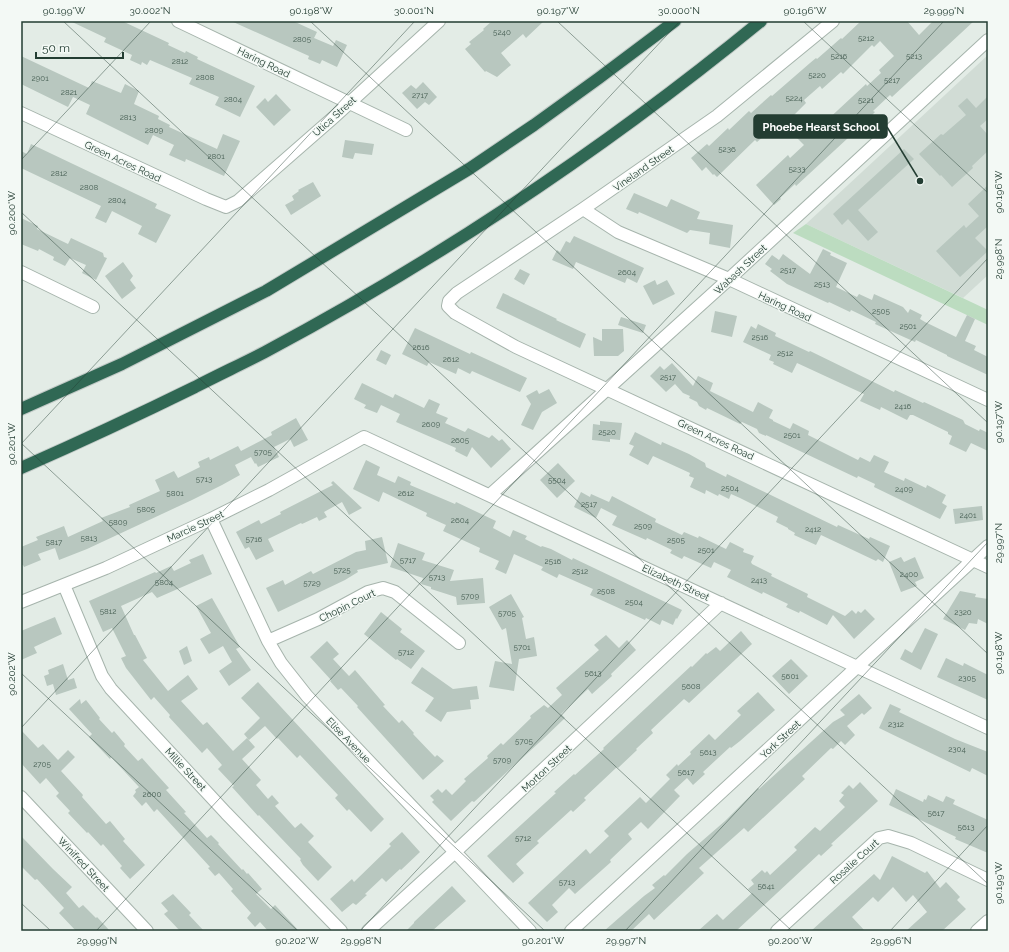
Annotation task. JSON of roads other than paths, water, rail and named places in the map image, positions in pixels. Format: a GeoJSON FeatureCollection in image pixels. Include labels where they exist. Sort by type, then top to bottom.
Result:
{"type":"FeatureCollection","features":[{"type":"Feature","properties":{"kind":"highway"},"geometry":{"type":"LineString","coordinates":[[21,409],[122,364],[272,287],[468,169],[586,88],[675,21]]}},
{"type":"Feature","properties":{"kind":"highway"},"geometry":{"type":"LineString","coordinates":[[21,468],[120,423],[264,353],[395,279],[513,204],[627,126],[683,84],[761,21]]}},
{"type":"Feature","properties":{"kind":"street","name":"Haring Road"},"geometry":{"type":"LineString","coordinates":[[178,21],[406,130]]}},
{"type":"Feature","properties":{"kind":"street","name":"Utica Street"},"geometry":{"type":"LineString","coordinates":[[226,206],[238,201],[439,21]]}},
{"type":"Feature","properties":{"kind":"street","name":"Vineland Street"},"geometry":{"type":"LineString","coordinates":[[448,306],[448,301],[457,293],[583,209],[717,116],[833,21]]}},
{"type":"Feature","properties":{"kind":"street","name":"Wabash Street"},"geometry":{"type":"LineString","coordinates":[[490,495],[729,279],[988,40]]}},
{"type":"Feature","properties":{"kind":"street","name":"Green Acres Road"},"geometry":{"type":"LineString","coordinates":[[21,113],[206,199],[226,206]]}},
{"type":"Feature","properties":{"kind":"street","name":"Haring Road"},"geometry":{"type":"LineString","coordinates":[[583,209],[618,232],[729,279],[988,400]]}},
{"type":"Feature","properties":{"kind":"street"},"geometry":{"type":"LineString","coordinates":[[21,272],[93,307]]}},
{"type":"Feature","properties":{"kind":"street","name":"Green Acres Road"},"geometry":{"type":"LineString","coordinates":[[448,306],[455,313],[516,347],[988,567]]}},
{"type":"Feature","properties":{"kind":"street","name":"Elizabeth Street"},"geometry":{"type":"LineString","coordinates":[[363,437],[988,728]]}},
{"type":"Feature","properties":{"kind":"street","name":"Marcie Street"},"geometry":{"type":"LineString","coordinates":[[21,602],[106,568],[211,519],[269,490],[363,437]]}},
{"type":"Feature","properties":{"kind":"street","name":"Elise Avenue"},"geometry":{"type":"LineString","coordinates":[[211,519],[268,641],[281,663],[307,696],[530,931]]}},
{"type":"Feature","properties":{"kind":"street","name":"York Street"},"geometry":{"type":"LineString","coordinates":[[571,931],[988,546]]}},
{"type":"Feature","properties":{"kind":"street","name":"Millie Street"},"geometry":{"type":"LineString","coordinates":[[64,585],[102,676],[111,689],[226,813],[341,931]]}},
{"type":"Feature","properties":{"kind":"street","name":"Chopin Court"},"geometry":{"type":"LineString","coordinates":[[268,641],[318,619],[368,592],[383,588],[395,592],[459,643]]}},
{"type":"Feature","properties":{"kind":"street","name":"Morton Street"},"geometry":{"type":"LineString","coordinates":[[368,931],[722,603]]}},
{"type":"Feature","properties":{"kind":"street","name":"Winifred Street"},"geometry":{"type":"LineString","coordinates":[[21,797],[147,931]]}},
{"type":"Feature","properties":{"kind":"street","name":"Rosalie Court"},"geometry":{"type":"LineString","coordinates":[[777,931],[879,838],[888,836],[911,843],[988,880]]}},
{"type":"Feature","properties":{"kind":"street"},"geometry":{"type":"LineString","coordinates":[[977,931],[988,921]]}},
{"type":"Feature","properties":{"kind":"place","name":"Phoebe Hearst School"},"geometry":{"type":"Point","coordinates":[920,181]}}]}
